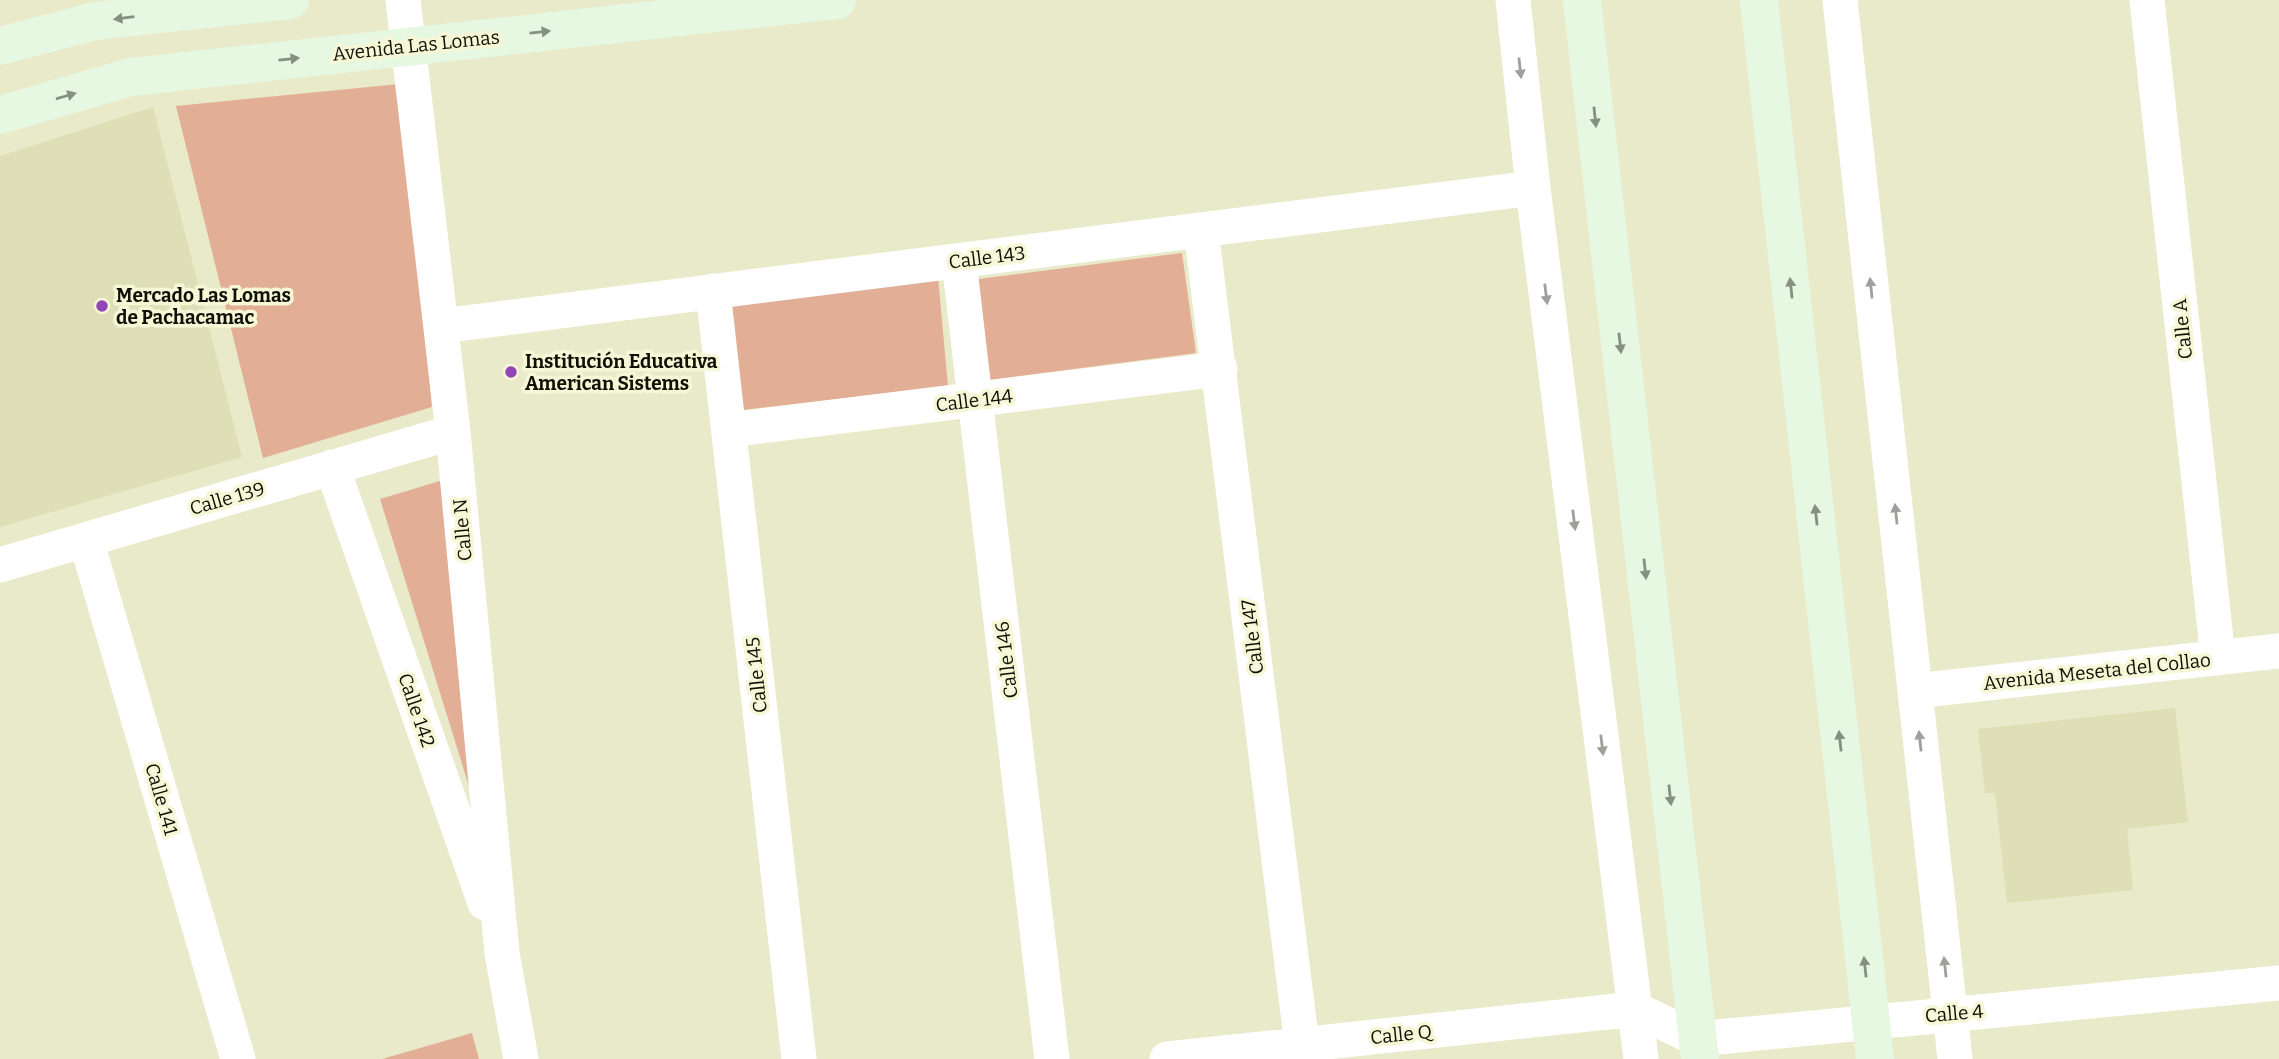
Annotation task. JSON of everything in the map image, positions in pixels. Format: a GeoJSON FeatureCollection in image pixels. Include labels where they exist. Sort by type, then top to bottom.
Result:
{"type":"FeatureCollection","features":[{"type":"Feature","properties":{"kind":"main road"},"geometry":{"type":"LineString","coordinates":[[0,46],[95,21],[173,6],[290,0]]}},
{"type":"Feature","properties":{"kind":"main road","name":"Avenida Las Lomas"},"geometry":{"type":"LineString","coordinates":[[0,115],[131,76],[837,0]]}},
{"type":"Feature","properties":{"kind":"main road"},"geometry":{"type":"LineString","coordinates":[[1582,0],[1698,1049]]}},
{"type":"Feature","properties":{"kind":"main road"},"geometry":{"type":"LineString","coordinates":[[1759,0],[1875,1059]]}},
{"type":"Feature","properties":{"kind":"street","name":"Calle N"},"geometry":{"type":"LineString","coordinates":[[403,0],[453,432],[502,953],[521,1059]]}},
{"type":"Feature","properties":{"kind":"street"},"geometry":{"type":"LineString","coordinates":[[1513,0],[1533,188],[1641,1059]]}},
{"type":"Feature","properties":{"kind":"street"},"geometry":{"type":"LineString","coordinates":[[1840,0],[1955,1059]]}},
{"type":"Feature","properties":{"kind":"street","name":"Calle A"},"geometry":{"type":"LineString","coordinates":[[2147,0],[2218,658]]}},
{"type":"Feature","properties":{"kind":"street","name":"Calle 143"},"geometry":{"type":"LineString","coordinates":[[441,326],[1533,188]]}},
{"type":"Feature","properties":{"kind":"street","name":"Calle 147"},"geometry":{"type":"LineString","coordinates":[[1201,230],[1302,1045]]}},
{"type":"Feature","properties":{"kind":"street","name":"Calle 146"},"geometry":{"type":"LineString","coordinates":[[959,261],[1052,1059]]}},
{"type":"Feature","properties":{"kind":"street","name":"Calle 145"},"geometry":{"type":"LineString","coordinates":[[713,291],[799,1059]]}},
{"type":"Feature","properties":{"kind":"street","name":"Calle 144"},"geometry":{"type":"LineString","coordinates":[[729,430],[1220,369]]}},
{"type":"Feature","properties":{"kind":"street","name":"Calle 139"},"geometry":{"type":"LineString","coordinates":[[0,565],[453,432]]}},
{"type":"Feature","properties":{"kind":"street","name":"Calle 142"},"geometry":{"type":"LineString","coordinates":[[332,467],[502,953]]}},
{"type":"Feature","properties":{"kind":"street","name":"Calle 141"},"geometry":{"type":"LineString","coordinates":[[86,540],[238,1059]]}},
{"type":"Feature","properties":{"kind":"street","name":"Avenida Meseta del Collao"},"geometry":{"type":"LineString","coordinates":[[1915,691],[2279,651]]}},
{"type":"Feature","properties":{"kind":"street","name":"Calle 4"},"geometry":{"type":"LineString","coordinates":[[1698,1049],[1871,1020],[2279,983]]}},
{"type":"Feature","properties":{"kind":"street"},"geometry":{"type":"LineString","coordinates":[[1635,1009],[1698,1049]]}},
{"type":"Feature","properties":{"kind":"street","name":"Calle Q"},"geometry":{"type":"LineString","coordinates":[[1167,1059],[1635,1009]]}},
{"type":"Feature","properties":{"kind":"shaded area"},"geometry":{"type":"Polygon","coordinates":[[[399,84],[432,407],[263,458],[176,106],[399,84]]]}},
{"type":"Feature","properties":{"kind":"shaded area","name":"Mercado Las Lomas de Pachacamac"},"geometry":{"type":"Polygon","coordinates":[[[153,107],[242,457],[0,527],[0,156],[153,107]]]}},
{"type":"Feature","properties":{"kind":"shaded area"},"geometry":{"type":"Polygon","coordinates":[[[1182,253],[1196,353],[990,380],[978,279],[1182,253]]]}},
{"type":"Feature","properties":{"kind":"shaded area"},"geometry":{"type":"Polygon","coordinates":[[[938,277],[948,386],[742,410],[731,298],[938,277]]]}},
{"type":"Feature","properties":{"kind":"shaded area"},"geometry":{"type":"Polygon","coordinates":[[[443,480],[480,822],[380,499],[443,480]]]}},
{"type":"Feature","properties":{"kind":"shaded area"},"geometry":{"type":"Polygon","coordinates":[[[2175,708],[2188,822],[2127,829],[2133,890],[2007,903],[1995,793],[1985,793],[1978,729],[2175,708]]]}},
{"type":"Feature","properties":{"kind":"shaded area"},"geometry":{"type":"Polygon","coordinates":[[[472,1033],[479,1059],[382,1059],[472,1033]]]}},
{"type":"Feature","properties":{"kind":"place","name":"Mercado Las Lomas de Pachacamac"},"geometry":{"type":"Point","coordinates":[102,306]}},
{"type":"Feature","properties":{"kind":"place","name":"Institución Educativa American Sistems"},"geometry":{"type":"Point","coordinates":[511,372]}}]}
